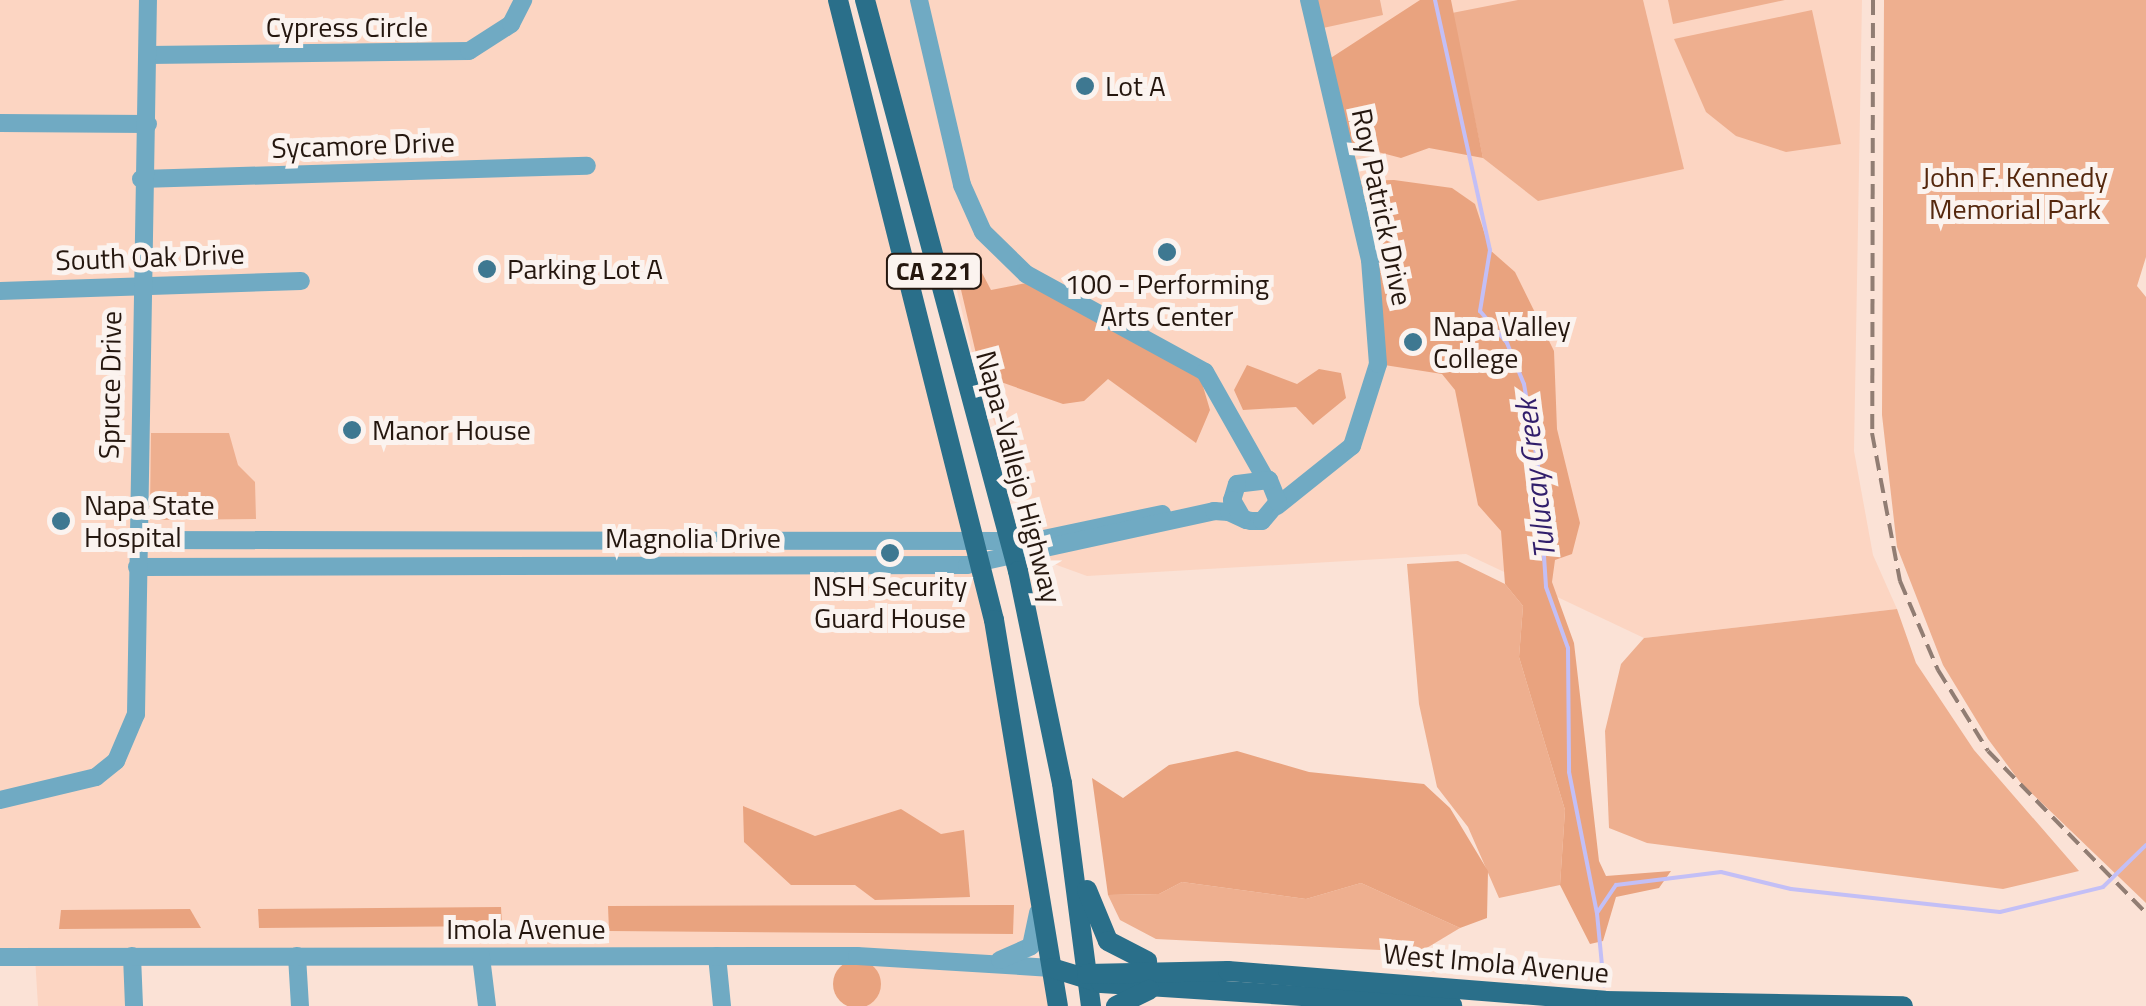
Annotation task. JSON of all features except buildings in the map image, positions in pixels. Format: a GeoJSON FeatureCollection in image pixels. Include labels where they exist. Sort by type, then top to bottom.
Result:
{"type":"FeatureCollection","features":[{"type":"Feature","properties":{"kind":"main road","name":"Napa-Vallejo Highway"},"geometry":{"type":"LineString","coordinates":[[838,0],[976,541],[1038,872],[1058,1006]]}},
{"type":"Feature","properties":{"kind":"main road","name":"Napa-Vallejo Highway"},"geometry":{"type":"LineString","coordinates":[[865,0],[1012,549],[1070,832],[1087,974]]}},
{"type":"Feature","properties":{"kind":"main road"},"geometry":{"type":"LineString","coordinates":[[1070,832],[1112,946],[1152,962],[1228,972]]}},
{"type":"Feature","properties":{"kind":"main road","name":"West Imola Avenue"},"geometry":{"type":"LineString","coordinates":[[1052,968],[1178,987],[1448,999],[1904,1006]]}},
{"type":"Feature","properties":{"kind":"main road","name":"West Imola Avenue"},"geometry":{"type":"LineString","coordinates":[[1087,974],[1228,972],[1448,999]]}},
{"type":"Feature","properties":{"kind":"main road","name":"CA 221"},"geometry":{"type":"LineString","coordinates":[[1087,974],[1091,1006]]}},
{"type":"Feature","properties":{"kind":"main road"},"geometry":{"type":"LineString","coordinates":[[1116,1006],[1178,987]]}},
{"type":"Feature","properties":{"kind":"street","name":"Spruce Drive"},"geometry":{"type":"LineString","coordinates":[[0,800],[72,789],[116,761],[138,698],[139,283],[141,180],[148,124],[148,0]]}},
{"type":"Feature","properties":{"kind":"street","name":"Cypress Circle"},"geometry":{"type":"LineString","coordinates":[[148,56],[469,51],[511,24],[523,0]]}},
{"type":"Feature","properties":{"kind":"street"},"geometry":{"type":"LineString","coordinates":[[918,0],[959,174],[984,232],[1026,274],[1205,372],[1269,480],[1277,506]]}},
{"type":"Feature","properties":{"kind":"street","name":"Roy Patrick Drive"},"geometry":{"type":"LineString","coordinates":[[1277,506],[1327,472],[1368,413],[1379,317],[1309,0]]}},
{"type":"Feature","properties":{"kind":"street"},"geometry":{"type":"LineString","coordinates":[[0,123],[148,124]]}},
{"type":"Feature","properties":{"kind":"street","name":"Sycamore Drive"},"geometry":{"type":"LineString","coordinates":[[141,180],[587,166]]}},
{"type":"Feature","properties":{"kind":"street","name":"South Oak Drive"},"geometry":{"type":"LineString","coordinates":[[0,291],[302,280]]}},
{"type":"Feature","properties":{"kind":"street"},"geometry":{"type":"LineString","coordinates":[[1242,438],[1235,488],[1242,517]]}},
{"type":"Feature","properties":{"kind":"street"},"geometry":{"type":"LineString","coordinates":[[1269,480],[1327,472]]}},
{"type":"Feature","properties":{"kind":"street","name":"Magnolia Drive"},"geometry":{"type":"LineString","coordinates":[[137,567],[980,563],[1012,549],[1210,504],[1235,488],[1269,480]]}},
{"type":"Feature","properties":{"kind":"street","name":"Magnolia Drive"},"geometry":{"type":"LineString","coordinates":[[136,540],[909,540],[976,541],[1012,549],[1214,512],[1262,520],[1277,506]]}},
{"type":"Feature","properties":{"kind":"street"},"geometry":{"type":"LineString","coordinates":[[610,540],[610,566]]}},
{"type":"Feature","properties":{"kind":"street"},"geometry":{"type":"LineString","coordinates":[[640,540],[640,566]]}},
{"type":"Feature","properties":{"kind":"street"},"geometry":{"type":"LineString","coordinates":[[909,540],[909,565]]}},
{"type":"Feature","properties":{"kind":"street"},"geometry":{"type":"LineString","coordinates":[[985,964],[1034,942],[1038,872]]}},
{"type":"Feature","properties":{"kind":"street","name":"Imola Avenue"},"geometry":{"type":"LineString","coordinates":[[0,956],[718,956],[1052,968]]}},
{"type":"Feature","properties":{"kind":"street"},"geometry":{"type":"LineString","coordinates":[[132,956],[134,1006]]}},
{"type":"Feature","properties":{"kind":"street"},"geometry":{"type":"LineString","coordinates":[[297,956],[300,1006]]}},
{"type":"Feature","properties":{"kind":"street"},"geometry":{"type":"LineString","coordinates":[[481,956],[487,1006]]}},
{"type":"Feature","properties":{"kind":"street"},"geometry":{"type":"LineString","coordinates":[[718,956],[722,1006]]}},
{"type":"Feature","properties":{"kind":"shaded area","name":"Napa State Hospital"},"geometry":{"type":"Polygon","coordinates":[[[0,0],[838,0],[963,484],[1038,924],[1013,956],[1052,968],[1058,1006],[850,1006],[842,957],[132,956],[134,1006],[38,1006],[35,957],[0,957],[0,0]]]}},
{"type":"Feature","properties":{"kind":"shaded area","name":"Napa Valley College"},"geometry":{"type":"Polygon","coordinates":[[[865,0],[1862,0],[1854,451],[1873,555],[1897,609],[1644,638],[1466,554],[1087,576],[1043,560],[978,377],[949,258],[922,239],[865,0]]]}},
{"type":"Feature","properties":{"kind":"shaded area"},"geometry":{"type":"Polygon","coordinates":[[[1420,0],[1451,0],[1483,158],[1429,148],[1401,158],[1340,142],[1323,63],[1420,0]]]}},
{"type":"Feature","properties":{"kind":"shaded area"},"geometry":{"type":"Polygon","coordinates":[[[1394,180],[1452,188],[1475,204],[1490,250],[1515,272],[1554,351],[1557,429],[1580,523],[1572,554],[1555,560],[1552,582],[1574,643],[1599,861],[1606,876],[1671,871],[1659,888],[1616,897],[1603,941],[1590,944],[1560,885],[1565,810],[1519,657],[1523,606],[1505,584],[1501,531],[1478,505],[1455,390],[1442,374],[1378,364],[1349,181],[1394,180]]]}},
{"type":"Feature","properties":{"kind":"shaded area"},"geometry":{"type":"Polygon","coordinates":[[[954,260],[981,271],[991,290],[1037,281],[1197,366],[1210,410],[1196,443],[1108,379],[1084,401],[1063,404],[981,375],[954,260]]]}},
{"type":"Feature","properties":{"kind":"shaded area"},"geometry":{"type":"Polygon","coordinates":[[[1247,365],[1297,384],[1319,369],[1341,373],[1346,398],[1313,425],[1296,407],[1243,410],[1234,390],[1247,365]]]}},
{"type":"Feature","properties":{"kind":"shaded area"},"geometry":{"type":"Polygon","coordinates":[[[1237,751],[1309,772],[1424,784],[1450,808],[1488,871],[1487,918],[1460,928],[1361,883],[1306,899],[1182,882],[1159,894],[1108,895],[1092,778],[1123,798],[1169,765],[1237,751]]]}},
{"type":"Feature","properties":{"kind":"shaded area"},"geometry":{"type":"Polygon","coordinates":[[[743,806],[815,836],[901,809],[941,834],[964,830],[970,897],[875,900],[855,885],[791,885],[744,842],[743,806]]]}},
{"type":"Feature","properties":{"kind":"shaded area"},"geometry":{"type":"Polygon","coordinates":[[[1014,905],[1013,934],[609,931],[608,906],[1014,905]]]}},
{"type":"Feature","properties":{"kind":"shaded area"},"geometry":{"type":"Polygon","coordinates":[[[501,907],[502,926],[259,928],[258,909],[501,907]]]}},
{"type":"Feature","properties":{"kind":"shaded area"},"geometry":{"type":"Polygon","coordinates":[[[190,909],[201,928],[59,929],[61,910],[190,909]]]}},
{"type":"Feature","properties":{"kind":"shaded area"},"geometry":{"type":"Polygon","coordinates":[[[857,960],[874,967],[881,984],[874,1001],[857,1008],[840,1001],[833,984],[840,967],[857,960]]]}},
{"type":"Feature","properties":{"kind":"green space"},"geometry":{"type":"Polygon","coordinates":[[[1316,0],[1380,0],[1383,15],[1323,28],[1316,0]]]}},
{"type":"Feature","properties":{"kind":"green space"},"geometry":{"type":"Polygon","coordinates":[[[1518,0],[1643,0],[1684,169],[1538,201],[1483,158],[1452,13],[1518,0]]]}},
{"type":"Feature","properties":{"kind":"green space"},"geometry":{"type":"Polygon","coordinates":[[[1668,0],[1785,0],[1673,24],[1668,0]]]}},
{"type":"Feature","properties":{"kind":"green space","name":"John F. Kennedy Memorial Park"},"geometry":{"type":"Polygon","coordinates":[[[1884,0],[2146,0],[2146,257],[2137,286],[2146,297],[2146,903],[2020,782],[1988,739],[1943,665],[1897,547],[1882,415],[1884,0]]]}},
{"type":"Feature","properties":{"kind":"green space"},"geometry":{"type":"Polygon","coordinates":[[[1812,10],[1841,144],[1786,152],[1736,136],[1706,112],[1674,39],[1812,10]]]}},
{"type":"Feature","properties":{"kind":"green space"},"geometry":{"type":"Polygon","coordinates":[[[151,433],[229,433],[238,465],[255,482],[256,519],[160,520],[150,507],[151,433]]]}},
{"type":"Feature","properties":{"kind":"green space"},"geometry":{"type":"Polygon","coordinates":[[[1458,561],[1505,584],[1523,606],[1519,657],[1565,810],[1560,885],[1499,898],[1468,827],[1437,787],[1419,704],[1407,564],[1458,561]]]}},
{"type":"Feature","properties":{"kind":"green space"},"geometry":{"type":"Polygon","coordinates":[[[1897,609],[1916,663],[1974,750],[2079,871],[2003,889],[1647,843],[1609,828],[1605,731],[1621,664],[1644,638],[1897,609]]]}},
{"type":"Feature","properties":{"kind":"green space"},"geometry":{"type":"Polygon","coordinates":[[[1182,882],[1306,899],[1361,883],[1460,928],[1420,952],[1156,939],[1120,920],[1108,895],[1159,894],[1182,882]]]}},
{"type":"Feature","properties":{"kind":"waterway","name":"Tulucay Creek"},"geometry":{"type":"LineString","coordinates":[[1435,0],[1490,250],[1480,311],[1507,343],[1524,384],[1538,466],[1546,587],[1568,648],[1569,772],[1597,913]]}},
{"type":"Feature","properties":{"kind":"waterway","name":"Tulucay Creek"},"geometry":{"type":"LineString","coordinates":[[1604,986],[1597,913],[1616,885],[1721,872],[1791,889],[2000,912],[2103,887],[2146,845]]}},
{"type":"Feature","properties":{"kind":"railway"},"geometry":{"type":"LineString","coordinates":[[1873,0],[1872,433],[1900,581],[1938,670],[1988,751],[2146,913]]}},
{"type":"Feature","properties":{"kind":"place","name":"Lot A"},"geometry":{"type":"Point","coordinates":[1085,86]}},
{"type":"Feature","properties":{"kind":"place","name":"100 - Performing Arts Center"},"geometry":{"type":"Point","coordinates":[1167,252]}},
{"type":"Feature","properties":{"kind":"place","name":"Parking Lot A"},"geometry":{"type":"Point","coordinates":[487,269]}},
{"type":"Feature","properties":{"kind":"place","name":"Napa Valley College"},"geometry":{"type":"Point","coordinates":[1413,342]}},
{"type":"Feature","properties":{"kind":"place","name":"Manor House"},"geometry":{"type":"Point","coordinates":[352,430]}},
{"type":"Feature","properties":{"kind":"place","name":"Napa State Hospital"},"geometry":{"type":"Point","coordinates":[61,521]}},
{"type":"Feature","properties":{"kind":"place","name":"NSH Security Guard House"},"geometry":{"type":"Point","coordinates":[890,553]}}]}
